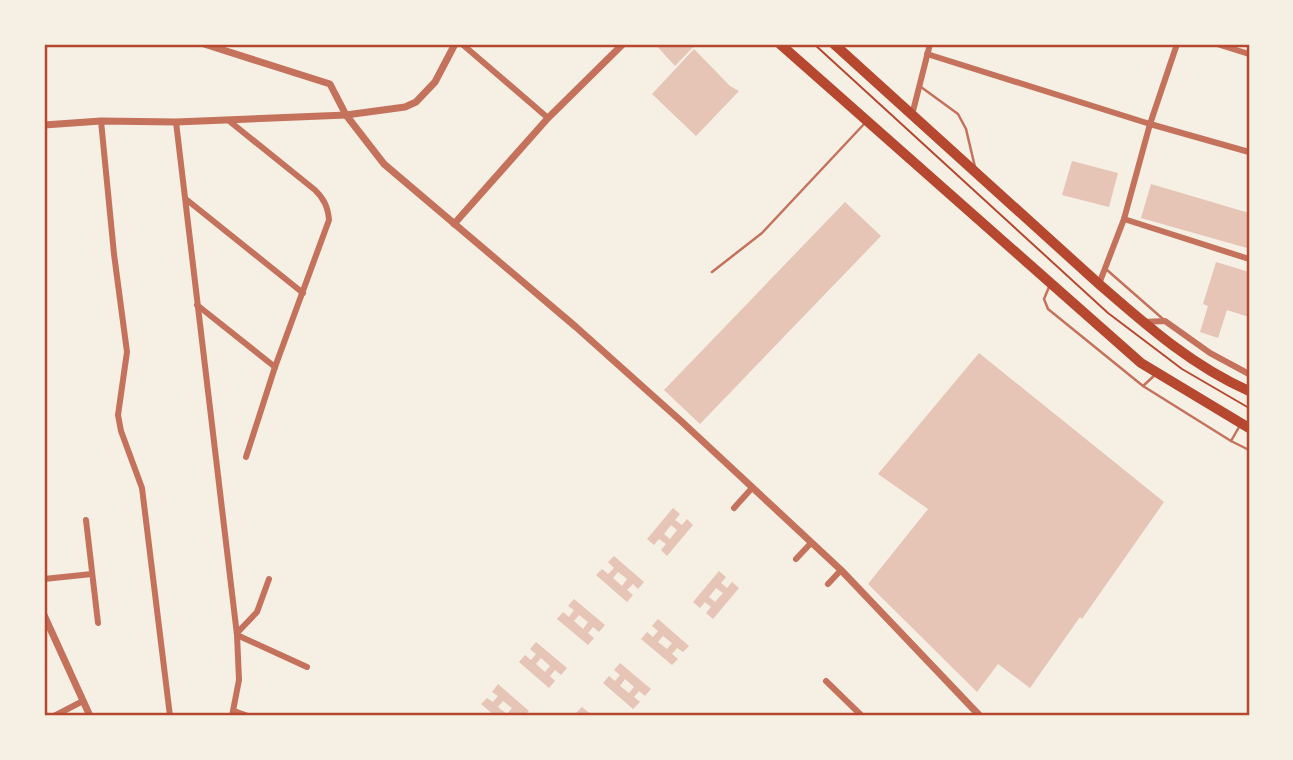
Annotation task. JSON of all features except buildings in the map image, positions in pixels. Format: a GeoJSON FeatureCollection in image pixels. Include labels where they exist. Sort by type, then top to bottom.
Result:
{"type":"FeatureCollection","features":[{"type":"Feature","properties":{"kind":"highway"},"geometry":{"type":"LineString","coordinates":[[780,44],[1156,374],[1245,426]]}},
{"type":"Feature","properties":{"kind":"highway"},"geometry":{"type":"LineString","coordinates":[[834,44],[1143,322],[1197,365],[1249,391]]}},
{"type":"Feature","properties":{"kind":"street"},"geometry":{"type":"LineString","coordinates":[[204,44],[330,84],[346,115],[384,164],[576,327],[841,570],[980,716]]}},
{"type":"Feature","properties":{"kind":"street"},"geometry":{"type":"LineString","coordinates":[[44,125],[101,121],[176,122],[346,115],[405,107],[416,102],[435,82],[455,44]]}},
{"type":"Feature","properties":{"kind":"street"},"geometry":{"type":"LineString","coordinates":[[462,44],[548,118]]}},
{"type":"Feature","properties":{"kind":"street"},"geometry":{"type":"LineString","coordinates":[[454,224],[548,118],[623,44]]}},
{"type":"Feature","properties":{"kind":"street"},"geometry":{"type":"LineString","coordinates":[[912,115],[930,44]]}},
{"type":"Feature","properties":{"kind":"street"},"geometry":{"type":"LineString","coordinates":[[1099,284],[1124,219],[1150,124],[1177,44]]}},
{"type":"Feature","properties":{"kind":"street"},"geometry":{"type":"LineString","coordinates":[[1217,44],[1249,54]]}},
{"type":"Feature","properties":{"kind":"street"},"geometry":{"type":"LineString","coordinates":[[927,54],[1249,152]]}},
{"type":"Feature","properties":{"kind":"street"},"geometry":{"type":"LineString","coordinates":[[228,120],[315,190],[323,198],[329,220],[246,457]]}},
{"type":"Feature","properties":{"kind":"street"},"geometry":{"type":"LineString","coordinates":[[101,121],[127,352],[118,415],[121,431],[142,488],[170,716]]}},
{"type":"Feature","properties":{"kind":"street"},"geometry":{"type":"LineString","coordinates":[[176,122],[237,634],[239,680],[233,714],[248,716]]}},
{"type":"Feature","properties":{"kind":"street"},"geometry":{"type":"LineString","coordinates":[[187,200],[303,293]]}},
{"type":"Feature","properties":{"kind":"street"},"geometry":{"type":"LineString","coordinates":[[1124,219],[1249,259]]}},
{"type":"Feature","properties":{"kind":"street"},"geometry":{"type":"LineString","coordinates":[[197,304],[275,368]]}},
{"type":"Feature","properties":{"kind":"street"},"geometry":{"type":"LineString","coordinates":[[1143,322],[1165,321],[1210,353],[1249,374]]}},
{"type":"Feature","properties":{"kind":"street"},"geometry":{"type":"LineString","coordinates":[[734,508],[752,488]]}},
{"type":"Feature","properties":{"kind":"street"},"geometry":{"type":"LineString","coordinates":[[86,520],[98,623]]}},
{"type":"Feature","properties":{"kind":"street"},"geometry":{"type":"LineString","coordinates":[[796,559],[811,543]]}},
{"type":"Feature","properties":{"kind":"street"},"geometry":{"type":"LineString","coordinates":[[828,584],[841,570]]}},
{"type":"Feature","properties":{"kind":"street"},"geometry":{"type":"LineString","coordinates":[[44,579],[92,574]]}},
{"type":"Feature","properties":{"kind":"street"},"geometry":{"type":"LineString","coordinates":[[237,634],[257,611],[269,579]]}},
{"type":"Feature","properties":{"kind":"street"},"geometry":{"type":"LineString","coordinates":[[44,615],[90,716]]}},
{"type":"Feature","properties":{"kind":"street"},"geometry":{"type":"LineString","coordinates":[[237,634],[307,667]]}},
{"type":"Feature","properties":{"kind":"street"},"geometry":{"type":"LineString","coordinates":[[826,681],[862,716]]}},
{"type":"Feature","properties":{"kind":"street"},"geometry":{"type":"LineString","coordinates":[[54,716],[83,701]]}},
{"type":"Feature","properties":{"kind":"lane"},"geometry":{"type":"LineString","coordinates":[[919,85],[958,114],[966,129],[976,174]]}},
{"type":"Feature","properties":{"kind":"lane"},"geometry":{"type":"LineString","coordinates":[[712,272],[762,233],[867,121]]}},
{"type":"Feature","properties":{"kind":"lane"},"geometry":{"type":"LineString","coordinates":[[1105,269],[1165,321]]}},
{"type":"Feature","properties":{"kind":"lane"},"geometry":{"type":"LineString","coordinates":[[1051,284],[1044,299],[1048,309],[1143,387],[1249,450]]}},
{"type":"Feature","properties":{"kind":"lane"},"geometry":{"type":"LineString","coordinates":[[1143,387],[1156,374]]}},
{"type":"Feature","properties":{"kind":"lane"},"geometry":{"type":"LineString","coordinates":[[1231,441],[1245,426]]}},
{"type":"Feature","properties":{"kind":"path"},"geometry":{"type":"LineString","coordinates":[[814,44],[1108,313],[1182,369],[1249,408]]}}]}
